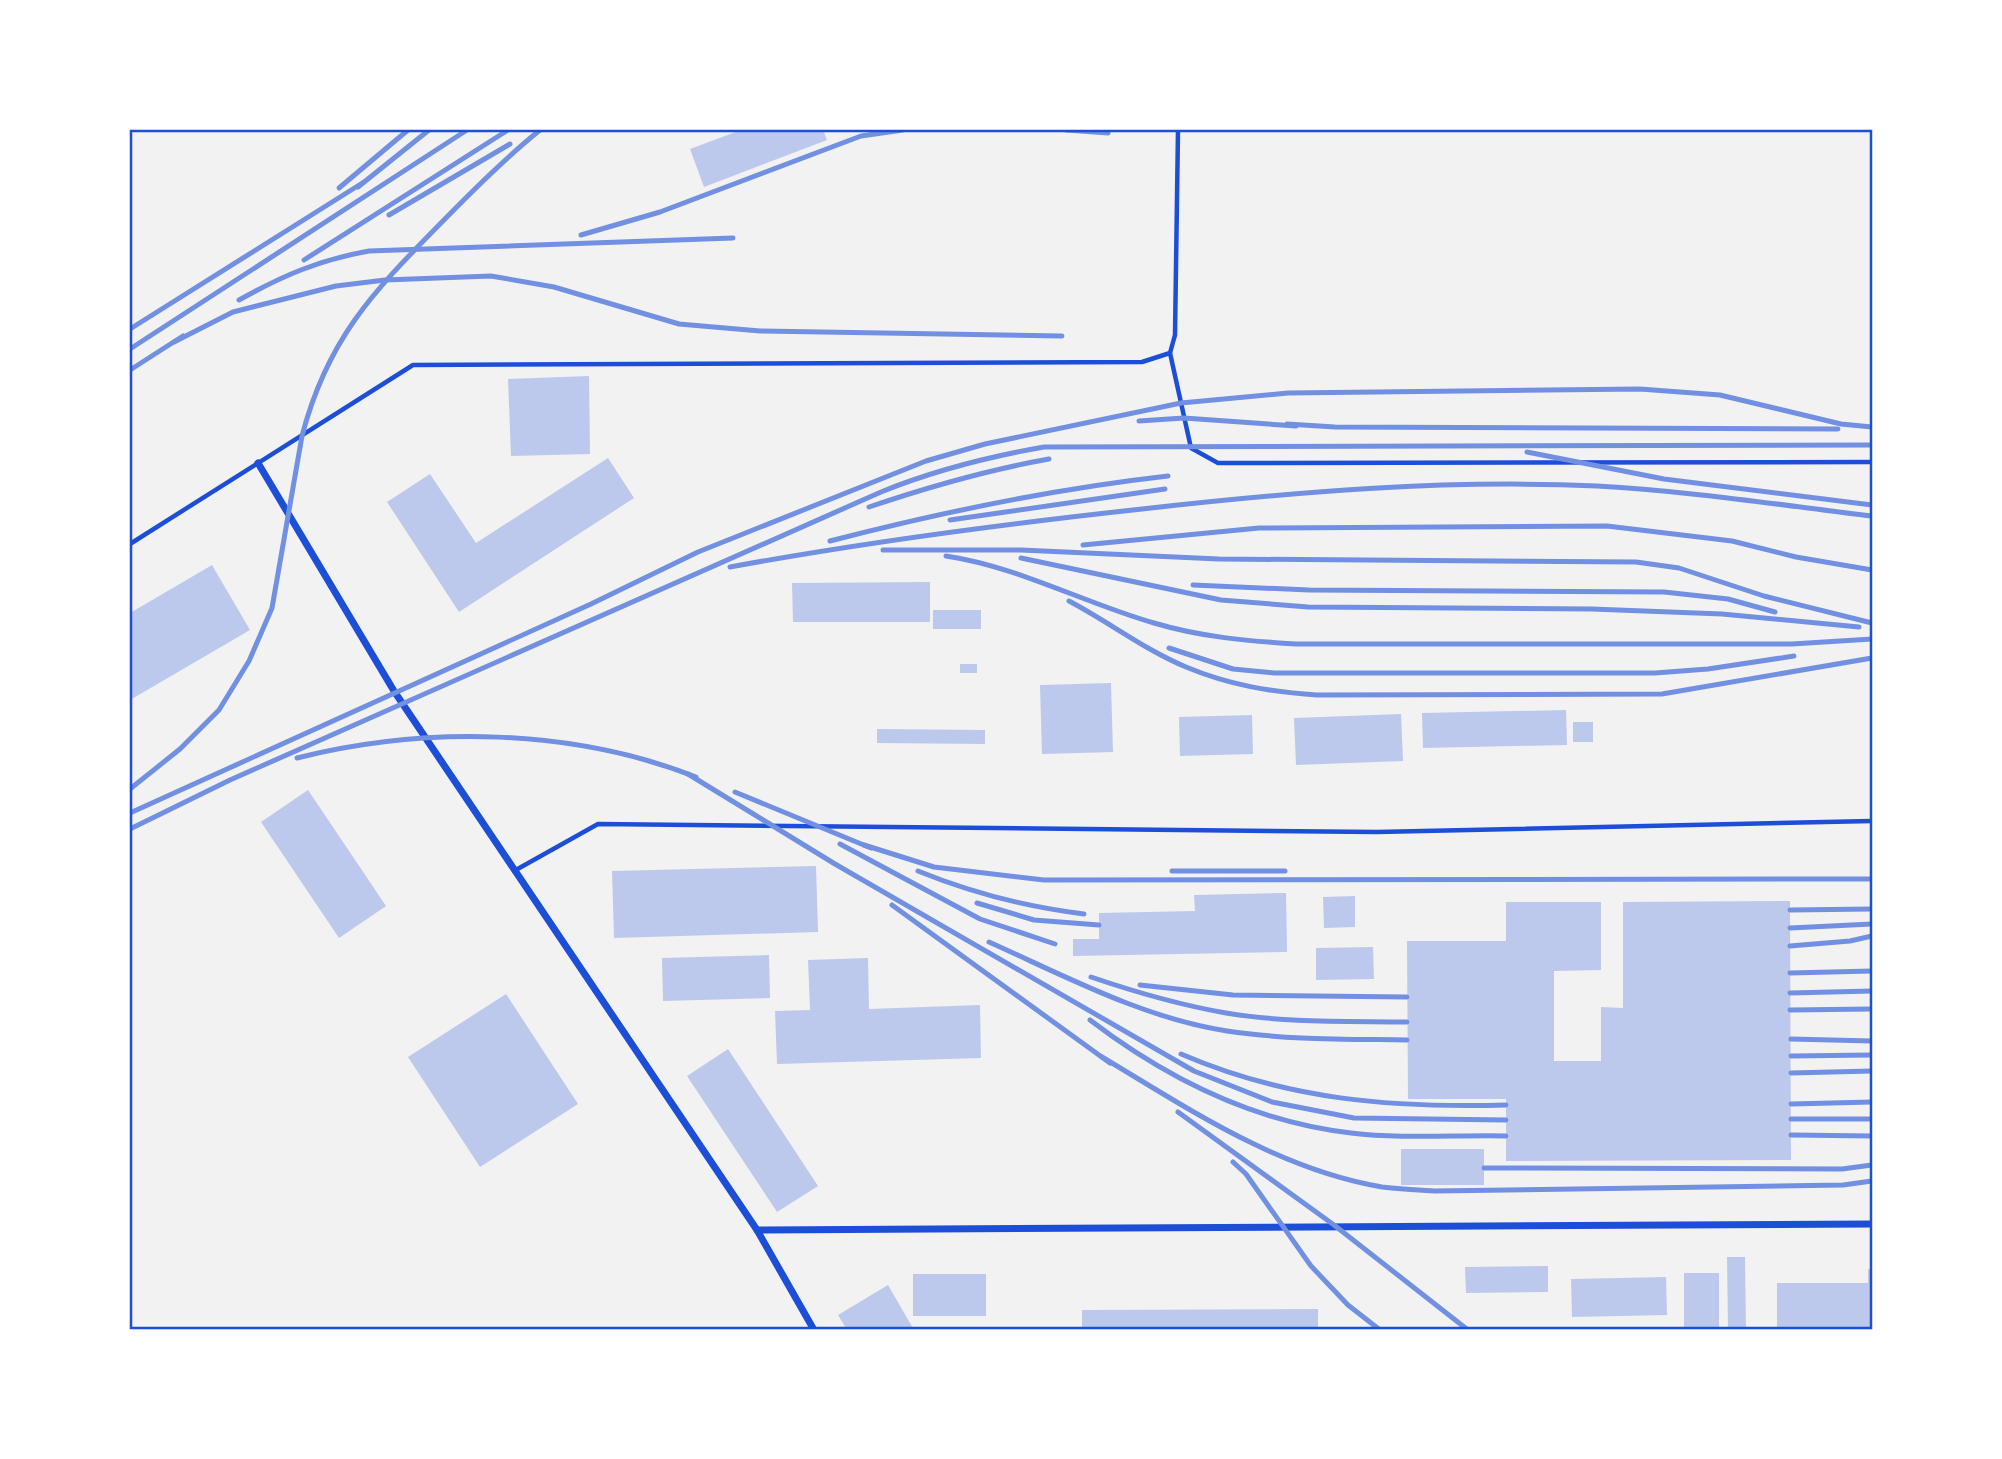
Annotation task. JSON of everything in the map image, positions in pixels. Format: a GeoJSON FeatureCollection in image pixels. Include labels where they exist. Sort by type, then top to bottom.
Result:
{"type":"FeatureCollection","features":[{"type":"Feature","properties":{"kind":"street"},"geometry":{"type":"LineString","coordinates":[[258,463],[394,691],[757,1230],[814,1329]]}},
{"type":"Feature","properties":{"kind":"street"},"geometry":{"type":"LineString","coordinates":[[757,1230],[1872,1224]]}},
{"type":"Feature","properties":{"kind":"lane"},"geometry":{"type":"LineString","coordinates":[[1178,130],[1175,335],[1170,353],[1191,448],[1218,463],[1872,462]]}},
{"type":"Feature","properties":{"kind":"lane"},"geometry":{"type":"LineString","coordinates":[[130,544],[413,365],[1142,362],[1170,353]]}},
{"type":"Feature","properties":{"kind":"lane"},"geometry":{"type":"LineString","coordinates":[[513,871],[597,824],[1377,832],[1872,821]]}},
{"type":"Feature","properties":{"kind":"building"},"geometry":{"type":"Polygon","coordinates":[[[741,130],[823,130],[827,140],[704,187],[690,149],[741,130]]]}},
{"type":"Feature","properties":{"kind":"building"},"geometry":{"type":"Polygon","coordinates":[[[589,376],[590,454],[511,456],[508,379],[589,376]]]}},
{"type":"Feature","properties":{"kind":"building"},"geometry":{"type":"Polygon","coordinates":[[[608,458],[634,498],[459,612],[387,502],[430,474],[476,543],[608,458]]]}},
{"type":"Feature","properties":{"kind":"building"},"geometry":{"type":"Polygon","coordinates":[[[212,565],[250,630],[130,700],[130,613],[212,565]]]}},
{"type":"Feature","properties":{"kind":"building"},"geometry":{"type":"Polygon","coordinates":[[[930,582],[930,622],[793,622],[792,583],[930,582]]]}},
{"type":"Feature","properties":{"kind":"building"},"geometry":{"type":"Polygon","coordinates":[[[933,610],[981,610],[981,629],[933,629],[933,610]]]}},
{"type":"Feature","properties":{"kind":"building"},"geometry":{"type":"Polygon","coordinates":[[[960,664],[977,664],[977,673],[960,673],[960,664]]]}},
{"type":"Feature","properties":{"kind":"building"},"geometry":{"type":"Polygon","coordinates":[[[1111,683],[1113,752],[1042,754],[1040,685],[1111,683]]]}},
{"type":"Feature","properties":{"kind":"building"},"geometry":{"type":"Polygon","coordinates":[[[1566,710],[1567,745],[1423,748],[1422,713],[1566,710]]]}},
{"type":"Feature","properties":{"kind":"building"},"geometry":{"type":"Polygon","coordinates":[[[1401,714],[1403,761],[1296,765],[1294,718],[1401,714]]]}},
{"type":"Feature","properties":{"kind":"building"},"geometry":{"type":"Polygon","coordinates":[[[1252,715],[1253,754],[1180,756],[1179,717],[1252,715]]]}},
{"type":"Feature","properties":{"kind":"building"},"geometry":{"type":"Polygon","coordinates":[[[1573,722],[1593,722],[1593,742],[1573,742],[1573,722]]]}},
{"type":"Feature","properties":{"kind":"building"},"geometry":{"type":"Polygon","coordinates":[[[877,729],[985,730],[985,744],[877,743],[877,729]]]}},
{"type":"Feature","properties":{"kind":"building"},"geometry":{"type":"Polygon","coordinates":[[[308,790],[386,906],[339,938],[261,822],[308,790]]]}},
{"type":"Feature","properties":{"kind":"building"},"geometry":{"type":"Polygon","coordinates":[[[816,866],[818,932],[614,938],[612,871],[816,866]]]}},
{"type":"Feature","properties":{"kind":"building"},"geometry":{"type":"Polygon","coordinates":[[[1286,893],[1287,952],[1073,956],[1073,939],[1099,939],[1099,913],[1195,911],[1194,895],[1286,893]]]}},
{"type":"Feature","properties":{"kind":"building"},"geometry":{"type":"Polygon","coordinates":[[[1355,896],[1355,927],[1324,928],[1323,897],[1355,896]]]}},
{"type":"Feature","properties":{"kind":"building"},"geometry":{"type":"Polygon","coordinates":[[[1790,901],[1791,1160],[1506,1161],[1506,1099],[1408,1099],[1407,941],[1506,941],[1506,902],[1601,902],[1601,970],[1554,971],[1554,1061],[1601,1061],[1601,1007],[1623,1008],[1623,902],[1790,901]]]}},
{"type":"Feature","properties":{"kind":"building"},"geometry":{"type":"Polygon","coordinates":[[[1373,947],[1374,979],[1316,980],[1316,948],[1373,947]]]}},
{"type":"Feature","properties":{"kind":"building"},"geometry":{"type":"Polygon","coordinates":[[[769,955],[770,998],[663,1001],[662,958],[769,955]]]}},
{"type":"Feature","properties":{"kind":"building"},"geometry":{"type":"Polygon","coordinates":[[[868,958],[869,1009],[980,1005],[981,1058],[777,1064],[775,1011],[810,1010],[808,960],[868,958]]]}},
{"type":"Feature","properties":{"kind":"building"},"geometry":{"type":"Polygon","coordinates":[[[506,994],[578,1104],[480,1167],[408,1057],[506,994]]]}},
{"type":"Feature","properties":{"kind":"building"},"geometry":{"type":"Polygon","coordinates":[[[728,1049],[818,1186],[777,1212],[687,1076],[728,1049]]]}},
{"type":"Feature","properties":{"kind":"building"},"geometry":{"type":"Polygon","coordinates":[[[1401,1149],[1484,1149],[1484,1185],[1401,1185],[1401,1149]]]}},
{"type":"Feature","properties":{"kind":"building"},"geometry":{"type":"Polygon","coordinates":[[[1727,1257],[1745,1257],[1746,1330],[1728,1330],[1727,1257]]]}},
{"type":"Feature","properties":{"kind":"building"},"geometry":{"type":"Polygon","coordinates":[[[1548,1266],[1548,1292],[1466,1293],[1465,1267],[1548,1266]]]}},
{"type":"Feature","properties":{"kind":"building"},"geometry":{"type":"Polygon","coordinates":[[[1868,1269],[1872,1269],[1872,1330],[1777,1330],[1777,1283],[1868,1283],[1868,1269]]]}},
{"type":"Feature","properties":{"kind":"building"},"geometry":{"type":"Polygon","coordinates":[[[1684,1273],[1719,1273],[1719,1330],[1684,1330],[1684,1273]]]}},
{"type":"Feature","properties":{"kind":"building"},"geometry":{"type":"Polygon","coordinates":[[[913,1274],[986,1274],[986,1316],[913,1316],[913,1274]]]}},
{"type":"Feature","properties":{"kind":"building"},"geometry":{"type":"Polygon","coordinates":[[[1666,1277],[1667,1315],[1572,1317],[1571,1279],[1666,1277]]]}},
{"type":"Feature","properties":{"kind":"building"},"geometry":{"type":"Polygon","coordinates":[[[888,1285],[914,1330],[847,1330],[838,1315],[888,1285]]]}},
{"type":"Feature","properties":{"kind":"building"},"geometry":{"type":"Polygon","coordinates":[[[1318,1309],[1318,1330],[1082,1330],[1082,1310],[1318,1309]]]}},
{"type":"Feature","properties":{"kind":"railway"},"geometry":{"type":"LineString","coordinates":[[339,188],[408,130]]}},
{"type":"Feature","properties":{"kind":"railway"},"geometry":{"type":"LineString","coordinates":[[358,187],[429,130]]}},
{"type":"Feature","properties":{"kind":"railway"},"geometry":{"type":"LineString","coordinates":[[130,349],[467,130]]}},
{"type":"Feature","properties":{"kind":"railway"},"geometry":{"type":"LineString","coordinates":[[304,260],[508,130]]}},
{"type":"Feature","properties":{"kind":"railway"},"geometry":{"type":"LineString","coordinates":[[130,789],[180,749],[219,710],[249,661],[272,608],[302,436],[312,402],[339,345],[355,320],[393,273],[476,188],[540,130]]}},
{"type":"Feature","properties":{"kind":"railway"},"geometry":{"type":"LineString","coordinates":[[581,235],[660,212],[861,136],[903,130]]}},
{"type":"Feature","properties":{"kind":"railway"},"geometry":{"type":"LineString","coordinates":[[1066,130],[1108,133]]}},
{"type":"Feature","properties":{"kind":"railway"},"geometry":{"type":"LineString","coordinates":[[389,215],[510,144]]}},
{"type":"Feature","properties":{"kind":"railway"},"geometry":{"type":"LineString","coordinates":[[130,329],[364,182]]}},
{"type":"Feature","properties":{"kind":"railway"},"geometry":{"type":"LineString","coordinates":[[239,300],[302,270],[369,251],[733,238]]}},
{"type":"Feature","properties":{"kind":"railway"},"geometry":{"type":"LineString","coordinates":[[174,342],[233,312],[336,286],[385,280],[491,276],[554,287],[679,324],[760,331],[1062,336]]}},
{"type":"Feature","properties":{"kind":"railway"},"geometry":{"type":"LineString","coordinates":[[130,370],[183,336]]}},
{"type":"Feature","properties":{"kind":"railway"},"geometry":{"type":"LineString","coordinates":[[130,813],[591,604],[698,552],[926,461],[985,444],[1181,403],[1288,393],[1640,389],[1720,395],[1841,424],[1872,427]]}},
{"type":"Feature","properties":{"kind":"railway"},"geometry":{"type":"LineString","coordinates":[[1139,421],[1184,418],[1296,426]]}},
{"type":"Feature","properties":{"kind":"railway"},"geometry":{"type":"LineString","coordinates":[[1287,424],[1335,427],[1838,429]]}},
{"type":"Feature","properties":{"kind":"railway"},"geometry":{"type":"LineString","coordinates":[[130,829],[230,780],[881,492],[941,471],[1002,455],[1044,447],[1872,445]]}},
{"type":"Feature","properties":{"kind":"railway"},"geometry":{"type":"LineString","coordinates":[[1527,452],[1664,479],[1872,505]]}},
{"type":"Feature","properties":{"kind":"railway"},"geometry":{"type":"LineString","coordinates":[[869,507],[958,480],[1049,459]]}},
{"type":"Feature","properties":{"kind":"railway"},"geometry":{"type":"LineString","coordinates":[[830,541],[998,503],[1168,476]]}},
{"type":"Feature","properties":{"kind":"railway"},"geometry":{"type":"LineString","coordinates":[[730,567],[987,527],[1090,515],[1255,497],[1426,486],[1540,484],[1631,488],[1872,516]]}},
{"type":"Feature","properties":{"kind":"railway"},"geometry":{"type":"LineString","coordinates":[[950,520],[1165,489]]}},
{"type":"Feature","properties":{"kind":"railway"},"geometry":{"type":"LineString","coordinates":[[1083,545],[1259,528],[1607,526],[1732,541],[1796,557],[1872,570]]}},
{"type":"Feature","properties":{"kind":"railway"},"geometry":{"type":"LineString","coordinates":[[883,550],[1021,550],[1219,559],[1636,562],[1679,568],[1764,596],[1872,623]]}},
{"type":"Feature","properties":{"kind":"railway"},"geometry":{"type":"LineString","coordinates":[[946,556],[999,568],[1128,615],[1172,628],[1260,641],[1296,644],[1792,644],[1872,639]]}},
{"type":"Feature","properties":{"kind":"railway"},"geometry":{"type":"LineString","coordinates":[[1021,558],[1221,600],[1308,607],[1592,609],[1722,614],[1859,627]]}},
{"type":"Feature","properties":{"kind":"railway"},"geometry":{"type":"LineString","coordinates":[[1193,585],[1309,590],[1664,592],[1728,599],[1775,612]]}},
{"type":"Feature","properties":{"kind":"railway"},"geometry":{"type":"LineString","coordinates":[[1069,601],[1186,667],[1250,687],[1317,695],[1662,694],[1872,658]]}},
{"type":"Feature","properties":{"kind":"railway"},"geometry":{"type":"LineString","coordinates":[[1169,648],[1233,669],[1274,673],[1655,673],[1708,669],[1794,656]]}},
{"type":"Feature","properties":{"kind":"railway"},"geometry":{"type":"LineString","coordinates":[[297,758],[396,741],[498,737],[599,749],[696,777]]}},
{"type":"Feature","properties":{"kind":"railway"},"geometry":{"type":"LineString","coordinates":[[688,774],[835,864],[1194,1071],[1272,1102],[1354,1118],[1506,1120]]}},
{"type":"Feature","properties":{"kind":"railway"},"geometry":{"type":"LineString","coordinates":[[735,792],[871,848]]}},
{"type":"Feature","properties":{"kind":"railway"},"geometry":{"type":"LineString","coordinates":[[840,844],[980,919],[1055,944]]}},
{"type":"Feature","properties":{"kind":"railway"},"geometry":{"type":"LineString","coordinates":[[864,845],[934,867],[1044,880],[1872,879]]}},
{"type":"Feature","properties":{"kind":"railway"},"geometry":{"type":"LineString","coordinates":[[918,871],[1000,898],[1084,914]]}},
{"type":"Feature","properties":{"kind":"railway"},"geometry":{"type":"LineString","coordinates":[[1172,871],[1285,871]]}},
{"type":"Feature","properties":{"kind":"railway"},"geometry":{"type":"LineString","coordinates":[[977,903],[1034,920],[1099,925]]}},
{"type":"Feature","properties":{"kind":"railway"},"geometry":{"type":"LineString","coordinates":[[892,905],[1110,1063]]}},
{"type":"Feature","properties":{"kind":"railway"},"geometry":{"type":"LineString","coordinates":[[1790,910],[1872,909]]}},
{"type":"Feature","properties":{"kind":"railway"},"geometry":{"type":"LineString","coordinates":[[1790,928],[1872,924]]}},
{"type":"Feature","properties":{"kind":"railway"},"geometry":{"type":"LineString","coordinates":[[1790,946],[1850,941],[1872,936]]}},
{"type":"Feature","properties":{"kind":"railway"},"geometry":{"type":"LineString","coordinates":[[989,942],[1105,994],[1196,1025],[1272,1036],[1407,1040]]}},
{"type":"Feature","properties":{"kind":"railway"},"geometry":{"type":"LineString","coordinates":[[1790,973],[1872,971]]}},
{"type":"Feature","properties":{"kind":"railway"},"geometry":{"type":"LineString","coordinates":[[1091,977],[1175,1002],[1248,1016],[1316,1021],[1407,1022]]}},
{"type":"Feature","properties":{"kind":"railway"},"geometry":{"type":"LineString","coordinates":[[1140,985],[1233,995],[1407,997]]}},
{"type":"Feature","properties":{"kind":"railway"},"geometry":{"type":"LineString","coordinates":[[1790,993],[1872,991]]}},
{"type":"Feature","properties":{"kind":"railway"},"geometry":{"type":"LineString","coordinates":[[1790,1010],[1872,1009]]}},
{"type":"Feature","properties":{"kind":"railway"},"geometry":{"type":"LineString","coordinates":[[1090,1020],[1149,1061],[1181,1078],[1246,1108],[1280,1119],[1370,1135],[1506,1136]]}},
{"type":"Feature","properties":{"kind":"railway"},"geometry":{"type":"LineString","coordinates":[[1791,1039],[1872,1041]]}},
{"type":"Feature","properties":{"kind":"railway"},"geometry":{"type":"LineString","coordinates":[[1181,1054],[1261,1082],[1340,1098],[1422,1105],[1506,1105]]}},
{"type":"Feature","properties":{"kind":"railway"},"geometry":{"type":"LineString","coordinates":[[1791,1056],[1872,1055]]}},
{"type":"Feature","properties":{"kind":"railway"},"geometry":{"type":"LineString","coordinates":[[1102,1057],[1202,1117],[1271,1152],[1344,1179],[1382,1187],[1435,1191],[1843,1185],[1872,1181]]}},
{"type":"Feature","properties":{"kind":"railway"},"geometry":{"type":"LineString","coordinates":[[1791,1073],[1872,1071]]}},
{"type":"Feature","properties":{"kind":"railway"},"geometry":{"type":"LineString","coordinates":[[1791,1104],[1872,1102]]}},
{"type":"Feature","properties":{"kind":"railway"},"geometry":{"type":"LineString","coordinates":[[1178,1112],[1334,1225],[1468,1330]]}},
{"type":"Feature","properties":{"kind":"railway"},"geometry":{"type":"LineString","coordinates":[[1791,1119],[1872,1119]]}},
{"type":"Feature","properties":{"kind":"railway"},"geometry":{"type":"LineString","coordinates":[[1791,1135],[1872,1136]]}},
{"type":"Feature","properties":{"kind":"railway"},"geometry":{"type":"LineString","coordinates":[[1233,1162],[1246,1174],[1311,1266],[1348,1305],[1380,1330]]}},
{"type":"Feature","properties":{"kind":"railway"},"geometry":{"type":"LineString","coordinates":[[1484,1168],[1842,1169],[1872,1165]]}}]}
